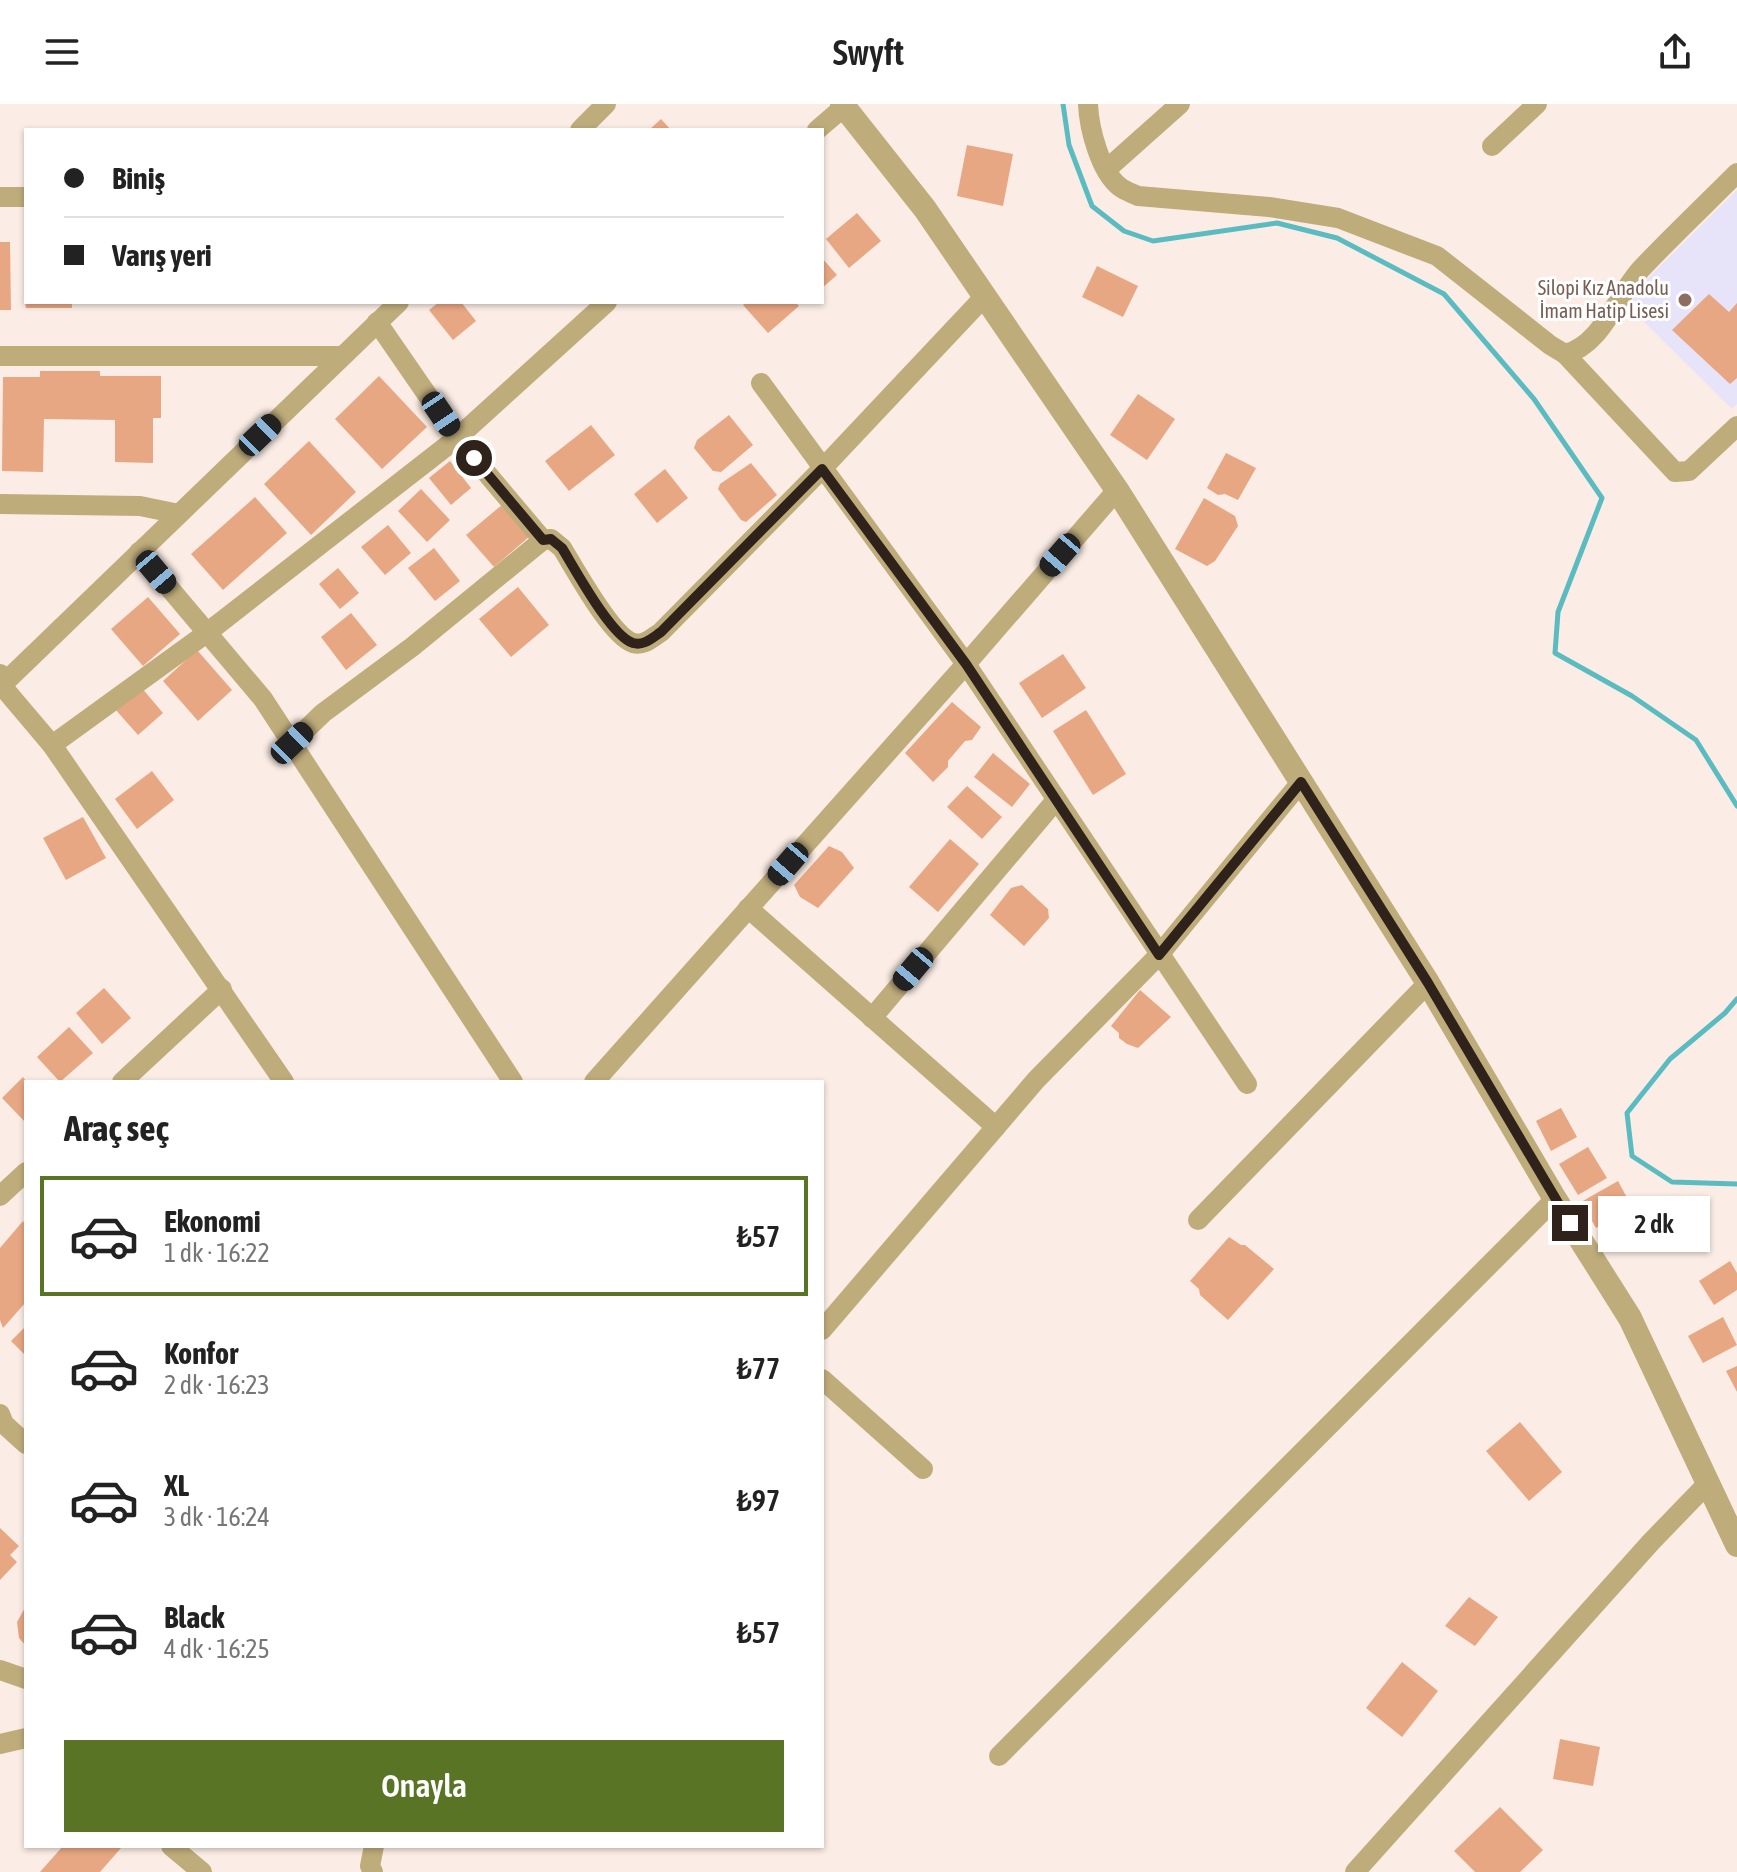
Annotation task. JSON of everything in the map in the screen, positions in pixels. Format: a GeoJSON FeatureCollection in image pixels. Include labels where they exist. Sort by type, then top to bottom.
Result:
{"type":"FeatureCollection","features":[{"type":"Feature","properties":{"kind":"street"},"geometry":{"type":"LineString","coordinates":[[582,128],[606,104]]}},
{"type":"Feature","properties":{"kind":"street"},"geometry":{"type":"LineString","coordinates":[[1088,104],[1089,123],[1107,169],[1119,186],[1138,196],[1269,207],[1338,218],[1437,256],[1565,354],[1675,472],[1689,471],[1737,426]]}},
{"type":"Feature","properties":{"kind":"street"},"geometry":{"type":"LineString","coordinates":[[1107,169],[1180,104]]}},
{"type":"Feature","properties":{"kind":"street"},"geometry":{"type":"LineString","coordinates":[[1492,146],[1537,104]]}},
{"type":"Feature","properties":{"kind":"street"},"geometry":{"type":"LineString","coordinates":[[819,128],[843,106],[925,209],[1117,490],[1428,983],[1555,1199],[1630,1318],[1737,1545]]}},
{"type":"Feature","properties":{"kind":"street"},"geometry":{"type":"LineString","coordinates":[[1565,354],[1577,351],[1600,328],[1639,272],[1737,173]]}},
{"type":"Feature","properties":{"kind":"street"},"geometry":{"type":"LineString","coordinates":[[0,197],[24,197]]}},
{"type":"Feature","properties":{"kind":"street"},"geometry":{"type":"LineString","coordinates":[[292,743],[323,713],[412,647],[543,540],[551,539],[562,548],[616,632],[632,643],[644,644],[661,632],[822,469],[985,296]]}},
{"type":"Feature","properties":{"kind":"street"},"geometry":{"type":"LineString","coordinates":[[283,1080],[52,745],[1,682],[397,304]]}},
{"type":"Feature","properties":{"kind":"street"},"geometry":{"type":"LineString","coordinates":[[52,745],[208,632],[457,438],[605,304]]}},
{"type":"Feature","properties":{"kind":"street"},"geometry":{"type":"LineString","coordinates":[[377,322],[457,438],[543,540]]}},
{"type":"Feature","properties":{"kind":"street"},"geometry":{"type":"LineString","coordinates":[[0,356],[342,356]]}},
{"type":"Feature","properties":{"kind":"street"},"geometry":{"type":"LineString","coordinates":[[761,383],[966,664],[1247,1084]]}},
{"type":"Feature","properties":{"kind":"street"},"geometry":{"type":"LineString","coordinates":[[596,1080],[1117,490]]}},
{"type":"Feature","properties":{"kind":"street"},"geometry":{"type":"LineString","coordinates":[[0,504],[140,506],[179,514]]}},
{"type":"Feature","properties":{"kind":"street"},"geometry":{"type":"LineString","coordinates":[[139,552],[263,699],[512,1080]]}},
{"type":"Feature","properties":{"kind":"street"},"geometry":{"type":"LineString","coordinates":[[824,1328],[1036,1080],[1159,955],[1301,782]]}},
{"type":"Feature","properties":{"kind":"street"},"geometry":{"type":"LineString","coordinates":[[872,1018],[1056,800]]}},
{"type":"Feature","properties":{"kind":"street"},"geometry":{"type":"LineString","coordinates":[[748,908],[996,1127]]}},
{"type":"Feature","properties":{"kind":"street"},"geometry":{"type":"LineString","coordinates":[[1198,1220],[1428,983]]}},
{"type":"Feature","properties":{"kind":"street"},"geometry":{"type":"LineString","coordinates":[[124,1080],[222,989]]}},
{"type":"Feature","properties":{"kind":"street"},"geometry":{"type":"LineString","coordinates":[[0,1196],[24,1174]]}},
{"type":"Feature","properties":{"kind":"street"},"geometry":{"type":"LineString","coordinates":[[999,1756],[1555,1199]]}},
{"type":"Feature","properties":{"kind":"street"},"geometry":{"type":"LineString","coordinates":[[824,1381],[923,1469]]}},
{"type":"Feature","properties":{"kind":"street"},"geometry":{"type":"LineString","coordinates":[[0,1414],[4,1424],[24,1439]]}},
{"type":"Feature","properties":{"kind":"street"},"geometry":{"type":"LineString","coordinates":[[0,1449],[24,1439]]}},
{"type":"Feature","properties":{"kind":"street"},"geometry":{"type":"LineString","coordinates":[[1355,1872],[1651,1542],[1709,1482]]}},
{"type":"Feature","properties":{"kind":"street"},"geometry":{"type":"LineString","coordinates":[[0,1670],[24,1678]]}},
{"type":"Feature","properties":{"kind":"street"},"geometry":{"type":"LineString","coordinates":[[0,1744],[24,1738]]}},
{"type":"Feature","properties":{"kind":"street"},"geometry":{"type":"LineString","coordinates":[[173,1848],[202,1872]]}},
{"type":"Feature","properties":{"kind":"street"},"geometry":{"type":"LineString","coordinates":[[373,1872],[370,1866],[374,1848]]}},
{"type":"Feature","properties":{"kind":"shaded area","name":"Silopi Kız Anadolu İmam Hatip Lisesi"},"geometry":{"type":"Polygon","coordinates":[[[1737,190],[1737,404],[1732,409],[1632,307],[1633,293],[1737,190]]]}},
{"type":"Feature","properties":{"kind":"building"},"geometry":{"type":"Polygon","coordinates":[[[661,119],[669,128],[651,128],[661,119]]]}},
{"type":"Feature","properties":{"kind":"building"},"geometry":{"type":"Polygon","coordinates":[[[967,145],[1013,154],[1003,206],[957,196],[967,145]]]}},
{"type":"Feature","properties":{"kind":"building"},"geometry":{"type":"Polygon","coordinates":[[[857,213],[881,241],[849,268],[826,239],[857,213]]]}},
{"type":"Feature","properties":{"kind":"building"},"geometry":{"type":"Polygon","coordinates":[[[0,242],[10,242],[11,310],[0,310],[0,242]]]}},
{"type":"Feature","properties":{"kind":"building"},"geometry":{"type":"Polygon","coordinates":[[[824,260],[837,275],[824,286],[824,260]]]}},
{"type":"Feature","properties":{"kind":"building"},"geometry":{"type":"Polygon","coordinates":[[[1097,266],[1138,286],[1123,317],[1082,297],[1097,266]]]}},
{"type":"Feature","properties":{"kind":"building"},"geometry":{"type":"Polygon","coordinates":[[[1709,294],[1729,312],[1737,303],[1737,378],[1730,384],[1672,330],[1709,294]]]}},
{"type":"Feature","properties":{"kind":"building"},"geometry":{"type":"Polygon","coordinates":[[[25,304],[72,304],[72,308],[26,308],[25,304]]]}},
{"type":"Feature","properties":{"kind":"building"},"geometry":{"type":"Polygon","coordinates":[[[436,304],[463,304],[476,321],[453,340],[429,310],[436,304]]]}},
{"type":"Feature","properties":{"kind":"building"},"geometry":{"type":"Polygon","coordinates":[[[797,304],[799,306],[768,333],[743,305],[797,304]]]}},
{"type":"Feature","properties":{"kind":"building"},"geometry":{"type":"Polygon","coordinates":[[[40,371],[100,371],[100,376],[161,376],[161,418],[153,418],[153,463],[115,462],[115,420],[44,419],[43,472],[2,471],[3,377],[40,377],[40,371]]]}},
{"type":"Feature","properties":{"kind":"building"},"geometry":{"type":"Polygon","coordinates":[[[379,376],[427,427],[382,469],[335,419],[379,376]]]}},
{"type":"Feature","properties":{"kind":"building"},"geometry":{"type":"Polygon","coordinates":[[[1138,394],[1175,419],[1147,460],[1110,435],[1138,394]]]}},
{"type":"Feature","properties":{"kind":"building"},"geometry":{"type":"Polygon","coordinates":[[[729,415],[753,445],[721,472],[713,471],[694,448],[697,440],[729,415]]]}},
{"type":"Feature","properties":{"kind":"building"},"geometry":{"type":"Polygon","coordinates":[[[591,425],[615,455],[569,491],[545,461],[591,425]]]}},
{"type":"Feature","properties":{"kind":"building"},"geometry":{"type":"Polygon","coordinates":[[[309,441],[356,492],[311,535],[264,484],[309,441]]]}},
{"type":"Feature","properties":{"kind":"building"},"geometry":{"type":"Polygon","coordinates":[[[1226,453],[1256,468],[1238,500],[1225,494],[1218,495],[1207,488],[1226,453]]]}},
{"type":"Feature","properties":{"kind":"building"},"geometry":{"type":"Polygon","coordinates":[[[450,461],[471,488],[451,505],[429,478],[450,461]]]}},
{"type":"Feature","properties":{"kind":"building"},"geometry":{"type":"Polygon","coordinates":[[[751,463],[777,495],[746,522],[741,520],[718,489],[720,484],[751,463]]]}},
{"type":"Feature","properties":{"kind":"building"},"geometry":{"type":"Polygon","coordinates":[[[665,469],[688,498],[657,523],[634,494],[665,469]]]}},
{"type":"Feature","properties":{"kind":"building"},"geometry":{"type":"Polygon","coordinates":[[[421,489],[450,520],[427,542],[398,511],[421,489]]]}},
{"type":"Feature","properties":{"kind":"building"},"geometry":{"type":"Polygon","coordinates":[[[255,497],[287,533],[223,590],[191,554],[255,497]]]}},
{"type":"Feature","properties":{"kind":"building"},"geometry":{"type":"Polygon","coordinates":[[[1204,498],[1235,516],[1238,526],[1215,561],[1207,566],[1175,549],[1204,498]]]}},
{"type":"Feature","properties":{"kind":"building"},"geometry":{"type":"Polygon","coordinates":[[[503,504],[530,536],[494,567],[466,535],[503,504]]]}},
{"type":"Feature","properties":{"kind":"building"},"geometry":{"type":"Polygon","coordinates":[[[388,525],[411,553],[385,575],[361,547],[388,525]]]}},
{"type":"Feature","properties":{"kind":"building"},"geometry":{"type":"Polygon","coordinates":[[[434,548],[460,581],[435,601],[408,568],[434,548]]]}},
{"type":"Feature","properties":{"kind":"building"},"geometry":{"type":"Polygon","coordinates":[[[338,568],[359,593],[340,609],[319,584],[338,568]]]}},
{"type":"Feature","properties":{"kind":"building"},"geometry":{"type":"Polygon","coordinates":[[[518,587],[549,625],[511,657],[479,619],[518,587]]]}},
{"type":"Feature","properties":{"kind":"building"},"geometry":{"type":"Polygon","coordinates":[[[148,597],[180,634],[143,666],[111,629],[148,597]]]}},
{"type":"Feature","properties":{"kind":"building"},"geometry":{"type":"Polygon","coordinates":[[[351,613],[377,645],[346,670],[321,637],[351,613]]]}},
{"type":"Feature","properties":{"kind":"building"},"geometry":{"type":"Polygon","coordinates":[[[197,650],[232,690],[198,721],[163,681],[197,650]]]}},
{"type":"Feature","properties":{"kind":"building"},"geometry":{"type":"Polygon","coordinates":[[[1063,654],[1086,688],[1042,718],[1019,683],[1063,654]]]}},
{"type":"Feature","properties":{"kind":"building"},"geometry":{"type":"Polygon","coordinates":[[[141,687],[163,713],[138,735],[115,709],[141,687]]]}},
{"type":"Feature","properties":{"kind":"building"},"geometry":{"type":"Polygon","coordinates":[[[952,702],[981,727],[972,740],[965,741],[948,761],[948,767],[933,782],[905,753],[952,702]]]}},
{"type":"Feature","properties":{"kind":"building"},"geometry":{"type":"Polygon","coordinates":[[[1086,710],[1126,774],[1093,795],[1053,731],[1086,710]]]}},
{"type":"Feature","properties":{"kind":"building"},"geometry":{"type":"Polygon","coordinates":[[[993,753],[1030,784],[1012,807],[974,777],[993,753]]]}},
{"type":"Feature","properties":{"kind":"building"},"geometry":{"type":"Polygon","coordinates":[[[152,771],[174,800],[137,829],[115,799],[152,771]]]}},
{"type":"Feature","properties":{"kind":"building"},"geometry":{"type":"Polygon","coordinates":[[[967,786],[1002,817],[982,839],[947,807],[967,786]]]}},
{"type":"Feature","properties":{"kind":"building"},"geometry":{"type":"Polygon","coordinates":[[[83,817],[106,858],[66,880],[43,838],[83,817]]]}},
{"type":"Feature","properties":{"kind":"building"},"geometry":{"type":"Polygon","coordinates":[[[950,839],[979,864],[938,912],[909,887],[950,839]]]}},
{"type":"Feature","properties":{"kind":"building"},"geometry":{"type":"Polygon","coordinates":[[[829,846],[842,852],[854,868],[818,908],[800,897],[794,885],[829,846]]]}},
{"type":"Feature","properties":{"kind":"building"},"geometry":{"type":"Polygon","coordinates":[[[1022,885],[1048,909],[1049,918],[1024,946],[990,915],[1011,888],[1022,885]]]}},
{"type":"Feature","properties":{"kind":"building"},"geometry":{"type":"Polygon","coordinates":[[[104,988],[131,1018],[102,1044],[76,1013],[104,988]]]}},
{"type":"Feature","properties":{"kind":"building"},"geometry":{"type":"Polygon","coordinates":[[[1140,990],[1171,1017],[1138,1048],[1119,1038],[1119,1033],[1111,1026],[1140,990]]]}},
{"type":"Feature","properties":{"kind":"building"},"geometry":{"type":"Polygon","coordinates":[[[69,1027],[93,1053],[62,1080],[58,1080],[37,1057],[69,1027]]]}},
{"type":"Feature","properties":{"kind":"building"},"geometry":{"type":"Polygon","coordinates":[[[23,1077],[24,1121],[2,1098],[23,1077]]]}},
{"type":"Feature","properties":{"kind":"building"},"geometry":{"type":"Polygon","coordinates":[[[1561,1108],[1577,1137],[1551,1151],[1536,1121],[1561,1108]]]}},
{"type":"Feature","properties":{"kind":"building"},"geometry":{"type":"Polygon","coordinates":[[[1588,1147],[1607,1178],[1578,1195],[1559,1164],[1588,1147]]]}},
{"type":"Feature","properties":{"kind":"building"},"geometry":{"type":"Polygon","coordinates":[[[1618,1181],[1632,1207],[1596,1228],[1581,1202],[1618,1181]]]}},
{"type":"Feature","properties":{"kind":"building"},"geometry":{"type":"Polygon","coordinates":[[[23,1221],[24,1304],[3,1328],[0,1320],[0,1248],[23,1221]]]}},
{"type":"Feature","properties":{"kind":"building"},"geometry":{"type":"Polygon","coordinates":[[[1229,1237],[1245,1245],[1274,1269],[1228,1320],[1200,1295],[1199,1289],[1190,1281],[1229,1237]]]}},
{"type":"Feature","properties":{"kind":"building"},"geometry":{"type":"Polygon","coordinates":[[[1730,1261],[1737,1273],[1737,1290],[1714,1305],[1699,1281],[1730,1261]]]}},
{"type":"Feature","properties":{"kind":"building"},"geometry":{"type":"Polygon","coordinates":[[[1723,1317],[1737,1345],[1703,1363],[1688,1336],[1723,1317]]]}},
{"type":"Feature","properties":{"kind":"building"},"geometry":{"type":"Polygon","coordinates":[[[24,1328],[24,1354],[11,1341],[24,1328]]]}},
{"type":"Feature","properties":{"kind":"building"},"geometry":{"type":"Polygon","coordinates":[[[1737,1366],[1737,1392],[1726,1371],[1737,1366]]]}},
{"type":"Feature","properties":{"kind":"building"},"geometry":{"type":"Polygon","coordinates":[[[1520,1422],[1562,1472],[1529,1501],[1486,1451],[1520,1422]]]}},
{"type":"Feature","properties":{"kind":"building"},"geometry":{"type":"Polygon","coordinates":[[[0,1528],[19,1546],[10,1555],[17,1562],[0,1580],[0,1528]]]}},
{"type":"Feature","properties":{"kind":"building"},"geometry":{"type":"Polygon","coordinates":[[[1469,1597],[1498,1617],[1475,1646],[1445,1626],[1469,1597]]]}},
{"type":"Feature","properties":{"kind":"building"},"geometry":{"type":"Polygon","coordinates":[[[24,1610],[24,1644],[19,1638],[17,1622],[24,1610]]]}},
{"type":"Feature","properties":{"kind":"building"},"geometry":{"type":"Polygon","coordinates":[[[1402,1662],[1438,1691],[1402,1737],[1366,1708],[1402,1662]]]}},
{"type":"Feature","properties":{"kind":"building"},"geometry":{"type":"Polygon","coordinates":[[[1560,1739],[1600,1747],[1593,1786],[1553,1779],[1560,1739]]]}},
{"type":"Feature","properties":{"kind":"building"},"geometry":{"type":"Polygon","coordinates":[[[1500,1807],[1543,1850],[1520,1872],[1475,1872],[1454,1851],[1500,1807]]]}},
{"type":"Feature","properties":{"kind":"building"},"geometry":{"type":"Polygon","coordinates":[[[61,1848],[121,1848],[100,1872],[40,1872],[61,1848]]]}},
{"type":"Feature","properties":{"kind":"waterway"},"geometry":{"type":"LineString","coordinates":[[1063,104],[1069,145],[1092,206],[1124,231],[1153,241],[1277,223],[1337,238],[1444,294],[1534,399],[1602,498],[1558,612],[1555,653],[1632,696],[1696,740],[1737,806]]}},
{"type":"Feature","properties":{"kind":"waterway"},"geometry":{"type":"LineString","coordinates":[[1737,999],[1725,1013],[1670,1059],[1627,1113],[1632,1156],[1672,1182],[1737,1184]]}},
{"type":"Feature","properties":{"kind":"place","name":"Silopi Kız Anadolu İmam Hatip Lisesi"},"geometry":{"type":"Point","coordinates":[1685,300]}},
{"type":"Feature","properties":{"kind":"route"},"geometry":{"type":"LineString","coordinates":[[474,458],[543,540],[551,539],[562,548],[616,632],[632,643],[644,644],[661,632],[822,469],[966,664],[1159,955],[1301,782],[1428,983],[1570,1223]]}}]}
